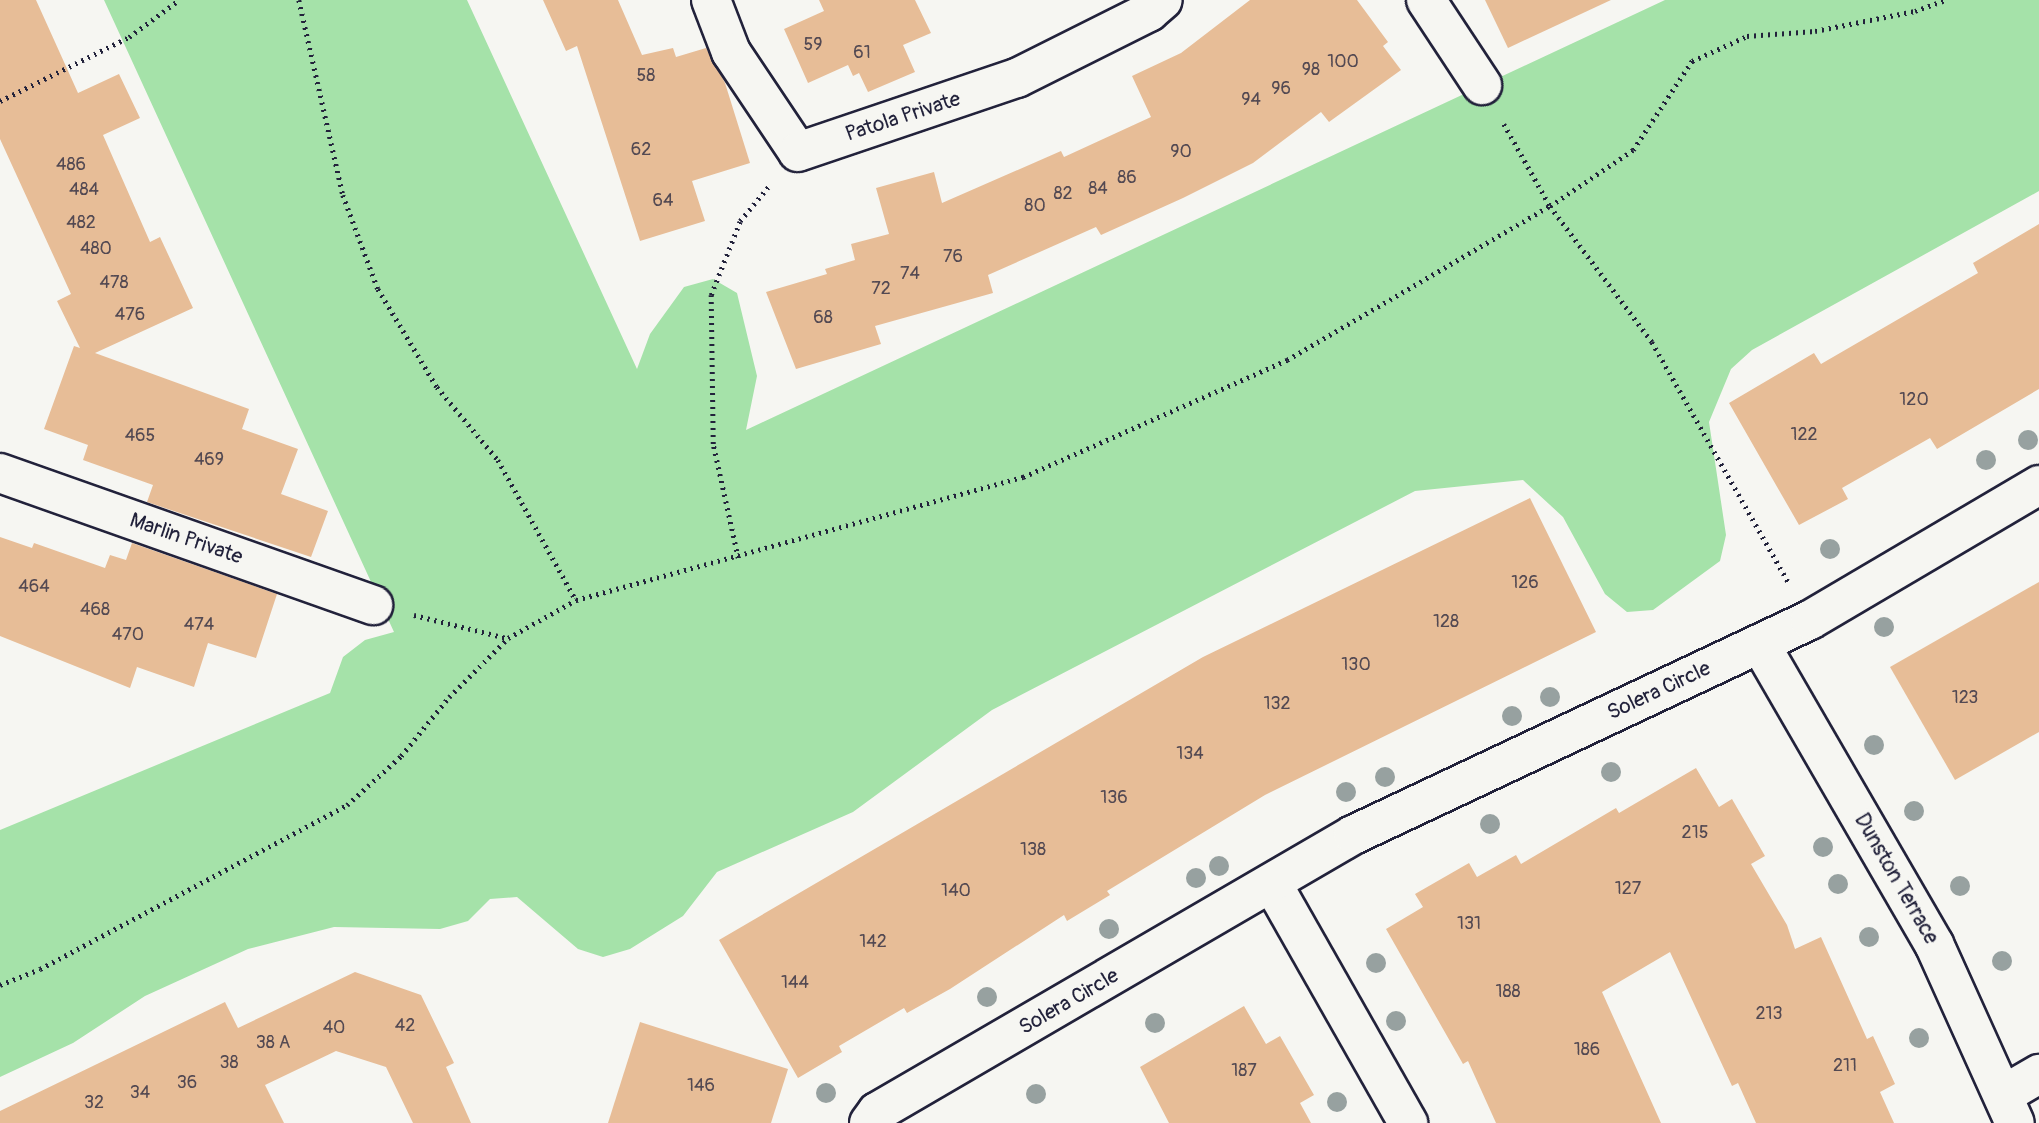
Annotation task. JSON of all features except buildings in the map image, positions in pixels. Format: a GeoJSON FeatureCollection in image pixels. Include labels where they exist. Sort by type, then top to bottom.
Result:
{"type":"FeatureCollection","features":[{"type":"Feature","properties":{"kind":"street"},"geometry":{"type":"LineString","coordinates":[[711,0],[732,52],[798,152]]}},
{"type":"Feature","properties":{"kind":"street","name":"Patola Private"},"geometry":{"type":"LineString","coordinates":[[798,152],[1017,79],[1149,12],[1163,0]]}},
{"type":"Feature","properties":{"kind":"street"},"geometry":{"type":"LineString","coordinates":[[1426,0],[1482,85]]}},
{"type":"Feature","properties":{"kind":"street","name":"Marlin Private"},"geometry":{"type":"LineString","coordinates":[[0,473],[373,605]]}},
{"type":"Feature","properties":{"kind":"street","name":"Solera Circle"},"geometry":{"type":"LineString","coordinates":[[869,1123],[877,1112],[1273,885],[1353,835],[1810,620],[2039,485]]}},
{"type":"Feature","properties":{"kind":"street","name":"Dunston Terrace"},"geometry":{"type":"LineString","coordinates":[[1760,644],[1934,944],[2009,1109]]}},
{"type":"Feature","properties":{"kind":"street"},"geometry":{"type":"LineString","coordinates":[[1273,885],[1408,1123]]}},
{"type":"Feature","properties":{"kind":"street"},"geometry":{"type":"LineString","coordinates":[[2009,1109],[2039,1074]]}},
{"type":"Feature","properties":{"kind":"path"},"geometry":{"type":"LineString","coordinates":[[0,102],[129,37],[178,0]]}},
{"type":"Feature","properties":{"kind":"path"},"geometry":{"type":"LineString","coordinates":[[299,0],[343,195],[378,289],[437,387],[498,460],[576,600]]}},
{"type":"Feature","properties":{"kind":"path"},"geometry":{"type":"LineString","coordinates":[[0,985],[51,964],[347,805],[401,756],[449,697],[508,638],[576,600],[738,558],[1023,477],[1287,360],[1550,206],[1633,150],[1692,61],[1746,36],[1815,31],[1915,11],[1945,0]]}},
{"type":"Feature","properties":{"kind":"path"},"geometry":{"type":"LineString","coordinates":[[1482,85],[1550,206],[1652,342],[1810,620]]}},
{"type":"Feature","properties":{"kind":"path"},"geometry":{"type":"LineString","coordinates":[[738,558],[713,444],[711,295],[740,221],[798,152]]}},
{"type":"Feature","properties":{"kind":"path"},"geometry":{"type":"LineString","coordinates":[[373,605],[508,638]]}},
{"type":"Feature","properties":{"kind":"green space"},"geometry":{"type":"Polygon","coordinates":[[[104,0],[467,0],[637,369],[650,334],[684,287],[713,279],[737,293],[757,376],[746,430],[1665,0],[2039,0],[2039,191],[1752,350],[1731,369],[1709,422],[1726,535],[1720,561],[1653,610],[1627,612],[1605,594],[1563,517],[1523,480],[1415,491],[992,710],[853,812],[717,872],[683,916],[630,949],[603,957],[578,949],[517,897],[490,899],[468,921],[440,929],[334,927],[248,949],[145,996],[73,1043],[0,1077],[0,830],[330,693],[343,657],[365,640],[394,632],[104,0]]]}}]}
